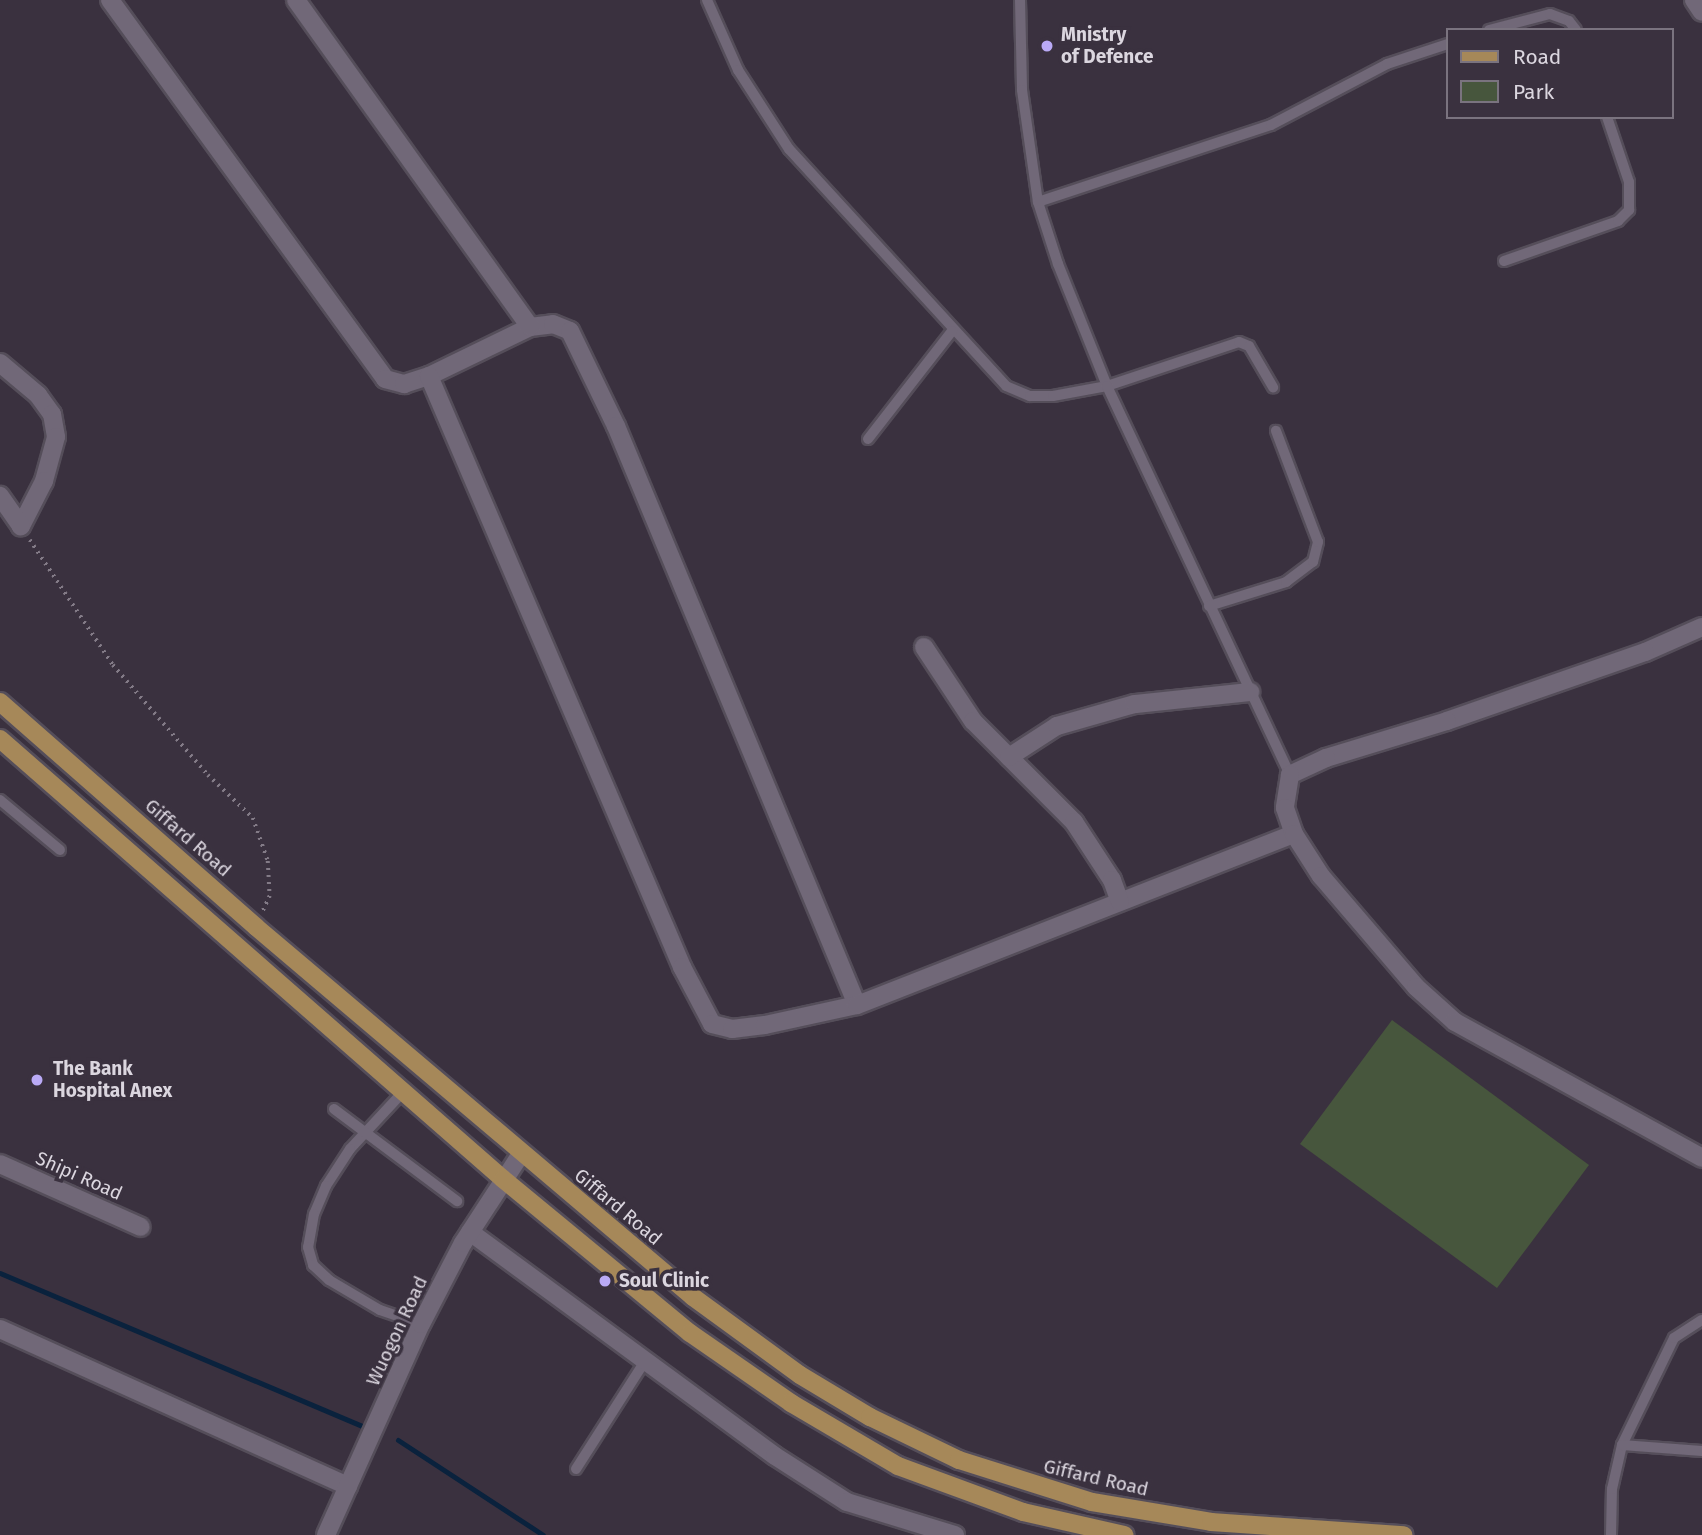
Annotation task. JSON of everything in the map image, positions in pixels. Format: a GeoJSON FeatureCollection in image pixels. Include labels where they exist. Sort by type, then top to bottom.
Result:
{"type":"FeatureCollection","features":[{"type":"Feature","properties":{"kind":"main road","name":"Giffard Road"},"geometry":{"type":"LineString","coordinates":[[0,702],[256,927],[693,1297],[800,1375],[870,1417],[959,1460],[1092,1502],[1198,1520],[1404,1535]]}},
{"type":"Feature","properties":{"kind":"main road"},"geometry":{"type":"LineString","coordinates":[[0,739],[503,1179],[690,1333],[792,1403],[898,1466],[1023,1512],[1124,1535]]}},
{"type":"Feature","properties":{"kind":"street"},"geometry":{"type":"LineString","coordinates":[[110,0],[385,379],[404,384],[429,376],[530,327],[552,324],[570,331],[585,360],[857,1005]]}},
{"type":"Feature","properties":{"kind":"street"},"geometry":{"type":"LineString","coordinates":[[296,0],[530,327]]}},
{"type":"Feature","properties":{"kind":"street"},"geometry":{"type":"LineString","coordinates":[[1694,0],[1702,12]]}},
{"type":"Feature","properties":{"kind":"street"},"geometry":{"type":"LineString","coordinates":[[0,363],[38,395],[52,414],[56,438],[44,481],[22,526],[0,496]]}},
{"type":"Feature","properties":{"kind":"street"},"geometry":{"type":"LineString","coordinates":[[429,376],[682,967],[712,1024],[732,1029],[765,1025],[857,1005],[1294,834]]}},
{"type":"Feature","properties":{"kind":"street"},"geometry":{"type":"LineString","coordinates":[[1702,627],[1645,652],[1447,721],[1326,758],[1290,775],[1285,808],[1294,834],[1363,927],[1416,987],[1455,1022],[1702,1158]]}},
{"type":"Feature","properties":{"kind":"street"},"geometry":{"type":"LineString","coordinates":[[924,647],[973,721],[1074,822],[1112,880],[1120,901]]}},
{"type":"Feature","properties":{"kind":"street"},"geometry":{"type":"LineString","coordinates":[[1009,757],[1057,726],[1135,704],[1250,692]]}},
{"type":"Feature","properties":{"kind":"street","name":"Wuogon Road"},"geometry":{"type":"LineString","coordinates":[[326,1535],[421,1324],[470,1232],[521,1154]]}},
{"type":"Feature","properties":{"kind":"street","name":"Shipi Road"},"geometry":{"type":"LineString","coordinates":[[0,1164],[141,1227]]}},
{"type":"Feature","properties":{"kind":"street"},"geometry":{"type":"LineString","coordinates":[[470,1232],[775,1457],[847,1502],[955,1535]]}},
{"type":"Feature","properties":{"kind":"street"},"geometry":{"type":"LineString","coordinates":[[0,1329],[348,1486]]}},
{"type":"Feature","properties":{"kind":"lane"},"geometry":{"type":"LineString","coordinates":[[707,0],[738,70],[789,149],[952,331],[1006,386],[1030,396],[1108,386],[1239,342],[1249,346],[1273,387]]}},
{"type":"Feature","properties":{"kind":"lane"},"geometry":{"type":"LineString","coordinates":[[1020,0],[1022,90],[1038,202],[1108,386],[1290,775]]}},
{"type":"Feature","properties":{"kind":"lane"},"geometry":{"type":"LineString","coordinates":[[1497,28],[1550,14],[1569,21],[1574,28]]}},
{"type":"Feature","properties":{"kind":"lane"},"geometry":{"type":"LineString","coordinates":[[1038,202],[1271,125],[1387,64],[1446,45]]}},
{"type":"Feature","properties":{"kind":"lane"},"geometry":{"type":"LineString","coordinates":[[1504,261],[1618,221],[1629,210],[1629,182],[1608,119]]}},
{"type":"Feature","properties":{"kind":"lane"},"geometry":{"type":"LineString","coordinates":[[868,439],[952,331]]}},
{"type":"Feature","properties":{"kind":"lane"},"geometry":{"type":"LineString","coordinates":[[1209,606],[1286,582],[1313,562],[1318,542],[1276,431]]}},
{"type":"Feature","properties":{"kind":"lane"},"geometry":{"type":"LineString","coordinates":[[0,800],[60,850]]}},
{"type":"Feature","properties":{"kind":"lane"},"geometry":{"type":"LineString","coordinates":[[403,1091],[365,1132],[326,1186],[314,1214],[308,1247],[313,1265],[329,1280],[380,1310],[421,1324]]}},
{"type":"Feature","properties":{"kind":"lane"},"geometry":{"type":"LineString","coordinates":[[334,1109],[457,1201]]}},
{"type":"Feature","properties":{"kind":"lane"},"geometry":{"type":"LineString","coordinates":[[1611,1535],[1612,1489],[1622,1445],[1674,1338],[1702,1320]]}},
{"type":"Feature","properties":{"kind":"lane"},"geometry":{"type":"LineString","coordinates":[[576,1469],[645,1361]]}},
{"type":"Feature","properties":{"kind":"lane"},"geometry":{"type":"LineString","coordinates":[[1622,1445],[1702,1451]]}},
{"type":"Feature","properties":{"kind":"path"},"geometry":{"type":"LineString","coordinates":[[22,526],[113,664],[208,775],[253,818],[268,861],[270,896],[256,927]]}},
{"type":"Feature","properties":{"kind":"green space"},"geometry":{"type":"Polygon","coordinates":[[[1392,1020],[1589,1165],[1497,1288],[1300,1144],[1392,1020]]]}},
{"type":"Feature","properties":{"kind":"waterway"},"geometry":{"type":"LineString","coordinates":[[0,1273],[365,1427]]}},
{"type":"Feature","properties":{"kind":"waterway"},"geometry":{"type":"LineString","coordinates":[[398,1440],[543,1535]]}},
{"type":"Feature","properties":{"kind":"place","name":"Mnistry of Defence"},"geometry":{"type":"Point","coordinates":[1047,46]}},
{"type":"Feature","properties":{"kind":"place","name":"The Bank Hospital Anex"},"geometry":{"type":"Point","coordinates":[37,1080]}},
{"type":"Feature","properties":{"kind":"place","name":"Soul Clinic"},"geometry":{"type":"Point","coordinates":[605,1281]}}]}
